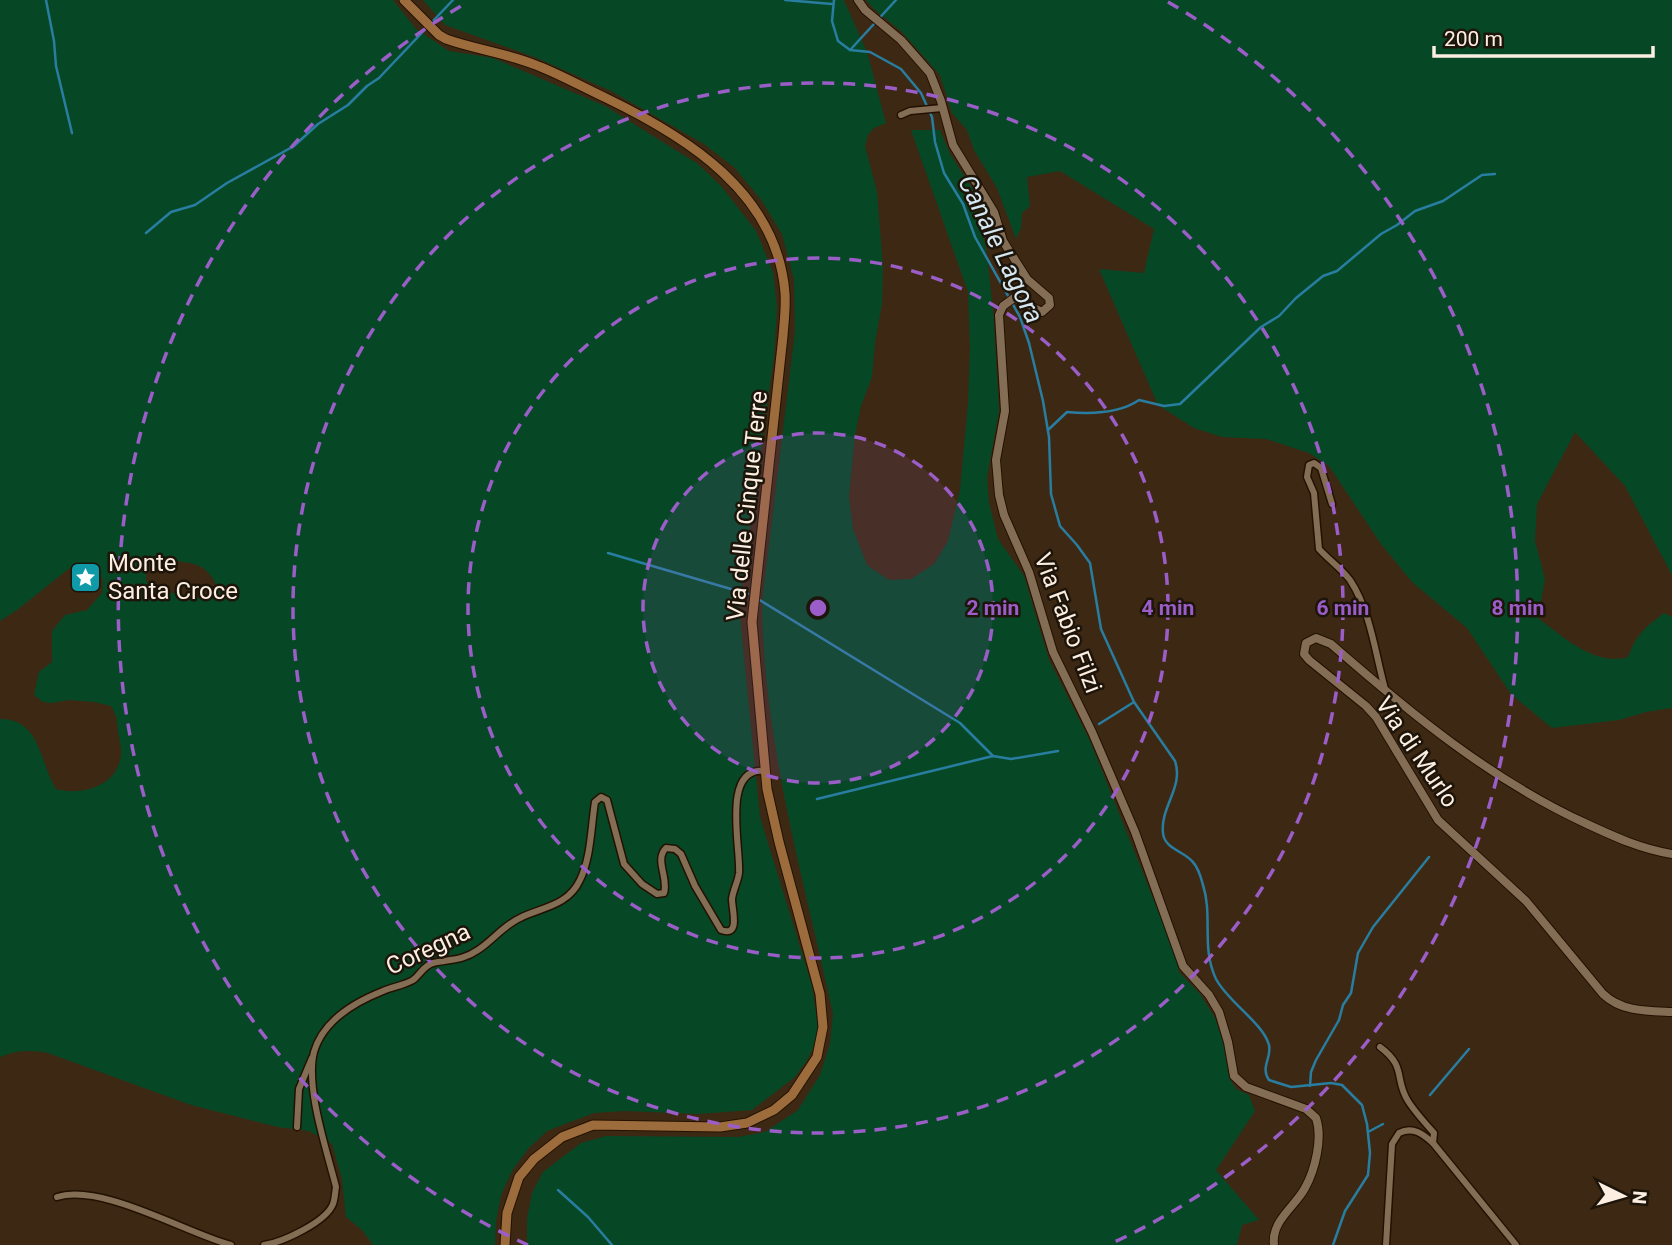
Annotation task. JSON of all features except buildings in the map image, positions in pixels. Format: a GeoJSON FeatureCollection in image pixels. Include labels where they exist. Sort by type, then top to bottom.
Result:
{"type":"FeatureCollection","features":[{"type":"Feature","properties":{"kind":"main road","name":"Via delle Cinque Terre"},"geometry":{"type":"LineString","coordinates":[[404,0],[446,39],[534,64],[640,115],[681,139],[721,169],[741,189],[765,226],[781,271],[785,312],[752,622],[764,771],[779,842],[820,994],[823,1027],[817,1057],[792,1095],[782,1105],[747,1123],[720,1127],[593,1125],[562,1137],[534,1158],[519,1177],[507,1213],[505,1245]]}},
{"type":"Feature","properties":{"kind":"street","name":"Via Fabio Filzi"},"geometry":{"type":"LineString","coordinates":[[858,0],[865,10],[901,40],[926,68],[933,79],[938,108],[953,145],[994,212],[1003,241],[1027,279],[1049,298],[1050,305],[1040,312],[1014,298],[1000,310],[1005,411],[996,460],[1004,515],[1029,572],[1053,652],[1092,732],[1135,832],[1183,966],[1209,995],[1219,1012],[1234,1076],[1246,1087],[1306,1110],[1318,1123],[1311,1174],[1304,1189],[1277,1224],[1274,1245]]}},
{"type":"Feature","properties":{"kind":"street"},"geometry":{"type":"LineString","coordinates":[[901,115],[938,108]]}},
{"type":"Feature","properties":{"kind":"street"},"geometry":{"type":"LineString","coordinates":[[1332,504],[1321,468],[1314,463],[1309,465],[1307,477],[1314,493],[1319,549],[1351,582],[1372,629],[1374,651],[1385,691]]}},
{"type":"Feature","properties":{"kind":"street","name":"Via di Murlo"},"geometry":{"type":"LineString","coordinates":[[1672,854],[1632,845],[1553,809],[1440,735],[1325,641],[1312,639],[1306,643],[1304,654],[1308,660],[1376,717],[1438,820],[1526,901],[1602,994],[1611,1002],[1628,1009],[1672,1012]]}},
{"type":"Feature","properties":{"kind":"street","name":"Coregna"},"geometry":{"type":"LineString","coordinates":[[264,1245],[274,1243],[322,1219],[334,1203],[336,1187],[312,1082],[314,1053],[321,1035],[331,1024],[370,996],[412,980],[432,963],[453,962],[466,957],[479,950],[516,919],[557,905],[572,892],[580,880],[595,802],[599,797],[607,800],[624,864],[642,884],[657,894],[664,893],[666,886],[661,862],[662,852],[666,848],[675,849],[685,862],[720,930],[732,930],[732,897],[739,876],[739,845],[735,822],[737,799],[749,773],[754,770],[764,771]]}},
{"type":"Feature","properties":{"kind":"street"},"geometry":{"type":"LineString","coordinates":[[1380,1047],[1390,1054],[1398,1065],[1408,1100],[1434,1133],[1433,1143]]}},
{"type":"Feature","properties":{"kind":"street"},"geometry":{"type":"LineString","coordinates":[[297,1127],[299,1089],[314,1053]]}},
{"type":"Feature","properties":{"kind":"street"},"geometry":{"type":"LineString","coordinates":[[1386,1245],[1392,1144],[1399,1133],[1412,1130],[1433,1143],[1516,1245]]}},
{"type":"Feature","properties":{"kind":"street"},"geometry":{"type":"LineString","coordinates":[[57,1197],[72,1195],[100,1198],[231,1245]]}},
{"type":"Feature","properties":{"kind":"green space"},"geometry":{"type":"Polygon","coordinates":[[[0,0],[393,0],[416,29],[449,51],[493,58],[605,106],[698,164],[722,187],[756,231],[773,272],[777,308],[774,356],[739,607],[760,817],[812,986],[818,1027],[815,1044],[806,1062],[795,1077],[752,1110],[698,1114],[625,1111],[594,1113],[547,1131],[528,1149],[512,1171],[501,1195],[495,1245],[373,1245],[362,1230],[346,1217],[342,1179],[332,1144],[309,1131],[278,1127],[191,1105],[48,1053],[24,1051],[0,1057],[0,719],[24,726],[31,734],[56,789],[77,791],[106,781],[118,766],[121,752],[116,719],[111,706],[69,700],[43,702],[34,695],[39,672],[52,662],[52,631],[65,615],[87,610],[102,593],[103,580],[95,568],[78,564],[71,567],[0,621],[0,0]],[[161,560],[146,565],[146,581],[157,590],[209,600],[214,596],[217,586],[207,571],[187,562],[161,560]]]}},
{"type":"Feature","properties":{"kind":"green space"},"geometry":{"type":"Polygon","coordinates":[[[423,0],[844,0],[867,52],[886,123],[874,128],[868,135],[865,146],[877,192],[883,267],[882,304],[872,377],[861,406],[855,435],[849,497],[853,529],[867,565],[889,580],[911,579],[934,564],[948,541],[960,490],[968,403],[968,292],[911,130],[940,130],[950,154],[972,188],[986,248],[993,309],[999,411],[987,477],[989,503],[998,539],[1024,576],[1049,660],[1090,741],[1175,953],[1179,972],[1200,994],[1215,1018],[1223,1042],[1229,1078],[1236,1089],[1249,1095],[1255,1111],[1216,1170],[1259,1220],[1242,1225],[1237,1245],[527,1245],[527,1219],[532,1193],[543,1172],[581,1143],[606,1136],[738,1137],[765,1132],[798,1110],[820,1075],[830,1044],[833,1014],[777,758],[764,654],[762,602],[795,332],[794,280],[782,234],[762,201],[735,168],[704,144],[611,91],[537,58],[445,25],[423,0]]]}},
{"type":"Feature","properties":{"kind":"green space"},"geometry":{"type":"Polygon","coordinates":[[[866,0],[1672,0],[1672,575],[1625,486],[1575,432],[1537,504],[1535,541],[1545,579],[1538,618],[1580,648],[1604,658],[1628,657],[1646,627],[1664,613],[1672,617],[1672,708],[1619,720],[1552,728],[1511,694],[1467,628],[1412,582],[1381,544],[1329,466],[1309,453],[1266,439],[1222,437],[1194,428],[1158,405],[1099,269],[1144,273],[1154,229],[1060,171],[1027,177],[1030,206],[1022,213],[1021,228],[1016,239],[997,188],[974,150],[967,130],[952,113],[940,75],[902,32],[866,0]]]}},
{"type":"Feature","properties":{"kind":"waterway"},"geometry":{"type":"LineString","coordinates":[[46,0],[56,66],[72,133]]}},
{"type":"Feature","properties":{"kind":"waterway"},"geometry":{"type":"LineString","coordinates":[[146,233],[171,212],[195,205],[227,183],[294,146],[318,124],[348,105],[379,78],[453,0]]}},
{"type":"Feature","properties":{"kind":"waterway"},"geometry":{"type":"LineString","coordinates":[[785,0],[832,4]]}},
{"type":"Feature","properties":{"kind":"waterway","name":"Canale Lagora"},"geometry":{"type":"LineString","coordinates":[[834,0],[832,21],[838,41],[850,50],[870,52],[901,69],[921,93],[932,117],[935,142],[944,173],[963,204],[975,237],[1020,317],[1043,401],[1049,437],[1051,494],[1060,526],[1090,563],[1101,629],[1134,702],[1175,761],[1176,780],[1165,814],[1163,833],[1170,846],[1192,861],[1200,875],[1206,897],[1209,956],[1216,979],[1265,1037],[1269,1045],[1266,1067],[1269,1080],[1291,1087],[1331,1083],[1342,1085],[1362,1105],[1370,1153],[1368,1175],[1345,1211],[1333,1245]]}},
{"type":"Feature","properties":{"kind":"waterway"},"geometry":{"type":"LineString","coordinates":[[851,49],[896,0]]}},
{"type":"Feature","properties":{"kind":"waterway"},"geometry":{"type":"LineString","coordinates":[[1048,430],[1067,412],[1095,413],[1123,408],[1139,400],[1164,406],[1180,404],[1261,327],[1279,316],[1323,276],[1337,271],[1381,234],[1415,211],[1443,201],[1482,175],[1495,174]]}},
{"type":"Feature","properties":{"kind":"waterway"},"geometry":{"type":"LineString","coordinates":[[608,553],[748,594]]}},
{"type":"Feature","properties":{"kind":"waterway"},"geometry":{"type":"LineString","coordinates":[[758,599],[960,723],[993,756]]}},
{"type":"Feature","properties":{"kind":"waterway"},"geometry":{"type":"LineString","coordinates":[[1099,724],[1134,702]]}},
{"type":"Feature","properties":{"kind":"waterway"},"geometry":{"type":"LineString","coordinates":[[817,799],[993,756],[1011,759],[1058,751]]}},
{"type":"Feature","properties":{"kind":"waterway"},"geometry":{"type":"LineString","coordinates":[[1310,1086],[1311,1072],[1316,1060],[1351,993],[1358,953],[1373,927],[1429,857]]}},
{"type":"Feature","properties":{"kind":"waterway"},"geometry":{"type":"LineString","coordinates":[[1430,1095],[1469,1049]]}},
{"type":"Feature","properties":{"kind":"waterway"},"geometry":{"type":"LineString","coordinates":[[1368,1132],[1383,1124]]}},
{"type":"Feature","properties":{"kind":"waterway"},"geometry":{"type":"LineString","coordinates":[[558,1190],[588,1217],[612,1245]]}},
{"type":"Feature","properties":{"kind":"place","name":"Monte Santa Croce"},"geometry":{"type":"Point","coordinates":[85,577]}}]}
